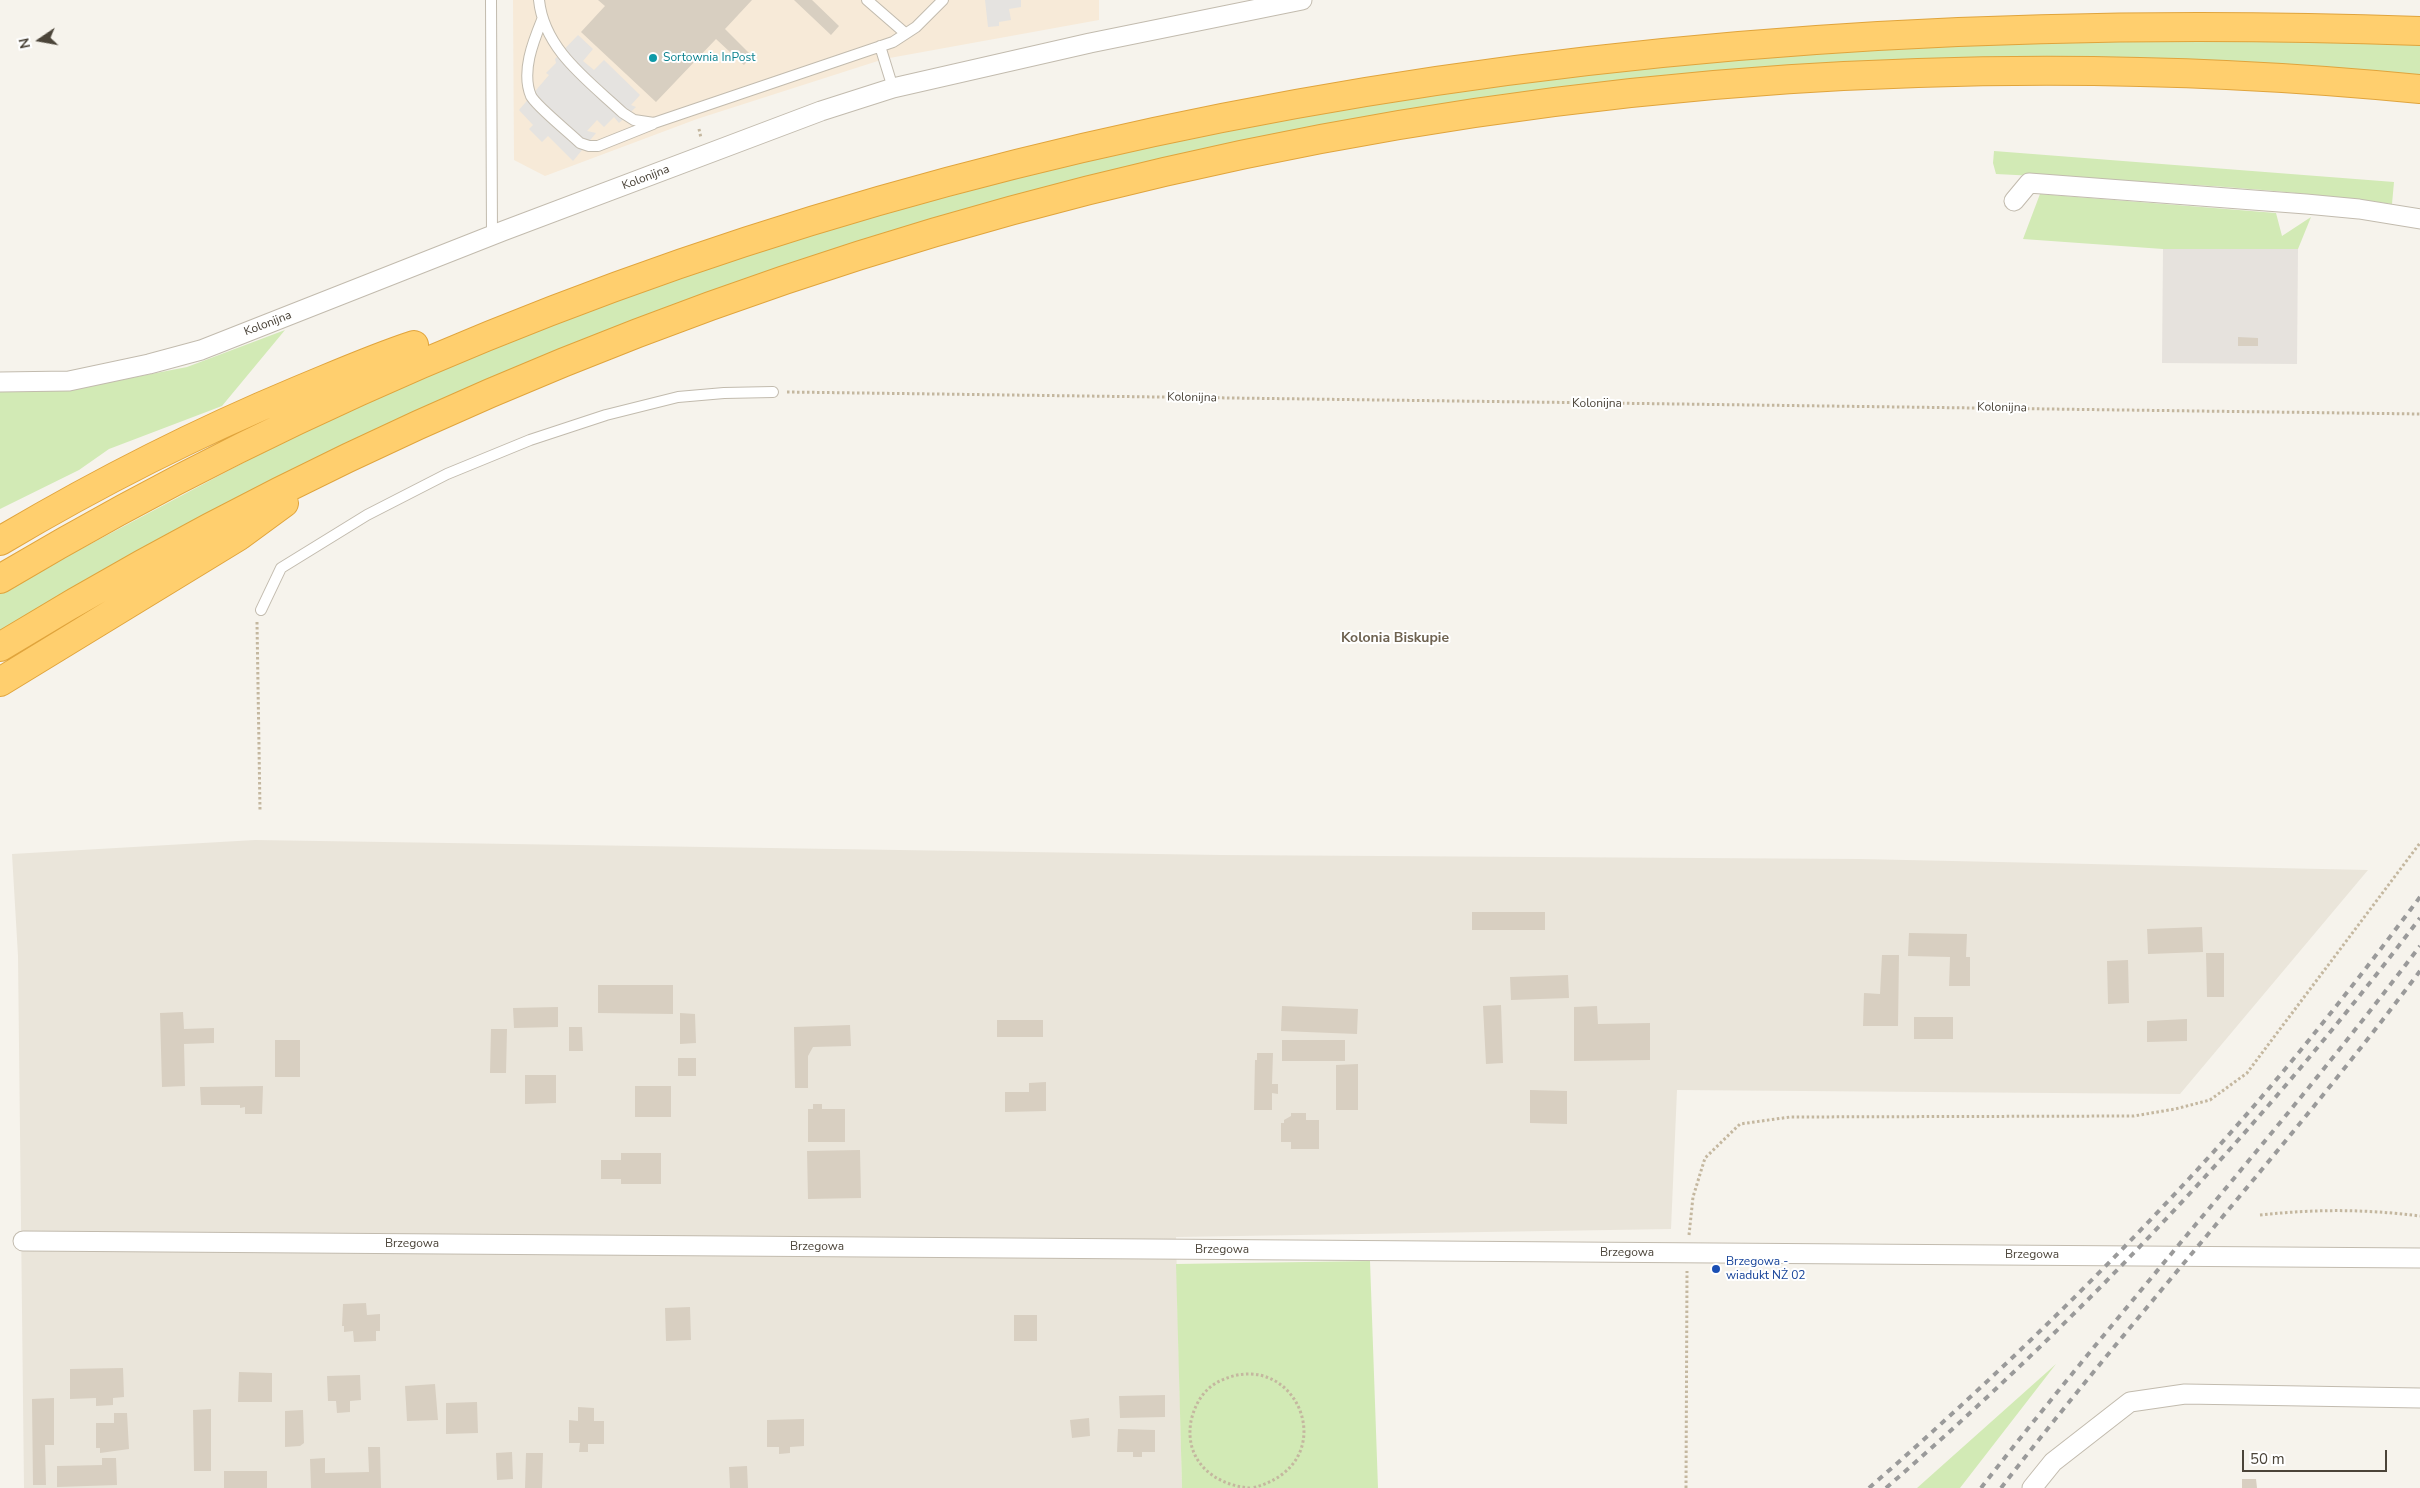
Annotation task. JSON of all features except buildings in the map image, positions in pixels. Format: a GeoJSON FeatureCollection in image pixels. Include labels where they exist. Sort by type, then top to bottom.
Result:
{"type":"FeatureCollection","features":[{"type":"Feature","properties":{"kind":"highway"},"geometry":{"type":"LineString","coordinates":[[0,579],[106,517],[301,415],[448,347],[582,291],[689,250],[822,204],[1034,142],[1146,115],[1352,72],[1508,49],[1692,28],[1920,14],[2066,13],[2294,20],[2420,31]]}},
{"type":"Feature","properties":{"kind":"highway"},"geometry":{"type":"LineString","coordinates":[[0,647],[81,598],[208,528],[353,455],[498,389],[612,342],[713,304],[840,261],[971,222],[1139,177],[1343,135],[1482,112],[1605,96],[1740,83],[1862,75],[2108,71],[2223,74],[2420,89]]}},
{"type":"Feature","properties":{"kind":"highway"},"geometry":{"type":"LineString","coordinates":[[0,541],[66,501],[145,459],[280,398],[384,355],[582,291]]}},
{"type":"Feature","properties":{"kind":"highway"},"geometry":{"type":"LineString","coordinates":[[0,682],[239,536],[353,455]]}},
{"type":"Feature","properties":{"kind":"street","name":"Kolonijna"},"geometry":{"type":"LineString","coordinates":[[0,382],[69,381],[149,364],[201,350],[492,236],[821,111],[893,88],[1090,43],[1302,0]]}},
{"type":"Feature","properties":{"kind":"street"},"geometry":{"type":"LineString","coordinates":[[2014,201],[2029,183],[2323,206],[2420,219]]}},
{"type":"Feature","properties":{"kind":"street","name":"Brzegowa"},"geometry":{"type":"LineString","coordinates":[[23,1241],[2420,1258]]}},
{"type":"Feature","properties":{"kind":"street"},"geometry":{"type":"LineString","coordinates":[[2032,1488],[2053,1462],[2130,1402],[2185,1394],[2420,1398]]}},
{"type":"Feature","properties":{"kind":"lane"},"geometry":{"type":"LineString","coordinates":[[491,0],[492,236]]}},
{"type":"Feature","properties":{"kind":"lane"},"geometry":{"type":"LineString","coordinates":[[539,0],[542,20],[565,59],[624,113],[634,120],[654,123]]}},
{"type":"Feature","properties":{"kind":"lane"},"geometry":{"type":"LineString","coordinates":[[867,0],[905,33]]}},
{"type":"Feature","properties":{"kind":"lane"},"geometry":{"type":"LineString","coordinates":[[542,20],[531,45],[528,83],[532,98],[580,142],[589,146],[598,146],[654,123],[893,42],[916,27],[943,0]]}},
{"type":"Feature","properties":{"kind":"lane"},"geometry":{"type":"LineString","coordinates":[[880,46],[893,88]]}},
{"type":"Feature","properties":{"kind":"lane"},"geometry":{"type":"LineString","coordinates":[[261,610],[281,568],[367,515],[447,474],[530,440],[606,415],[678,398],[724,393],[774,392]]}},
{"type":"Feature","properties":{"kind":"path","name":"Kolonijna"},"geometry":{"type":"LineString","coordinates":[[774,392],[2420,414]]}},
{"type":"Feature","properties":{"kind":"path"},"geometry":{"type":"LineString","coordinates":[[260,810],[257,621],[261,610]]}},
{"type":"Feature","properties":{"kind":"path"},"geometry":{"type":"LineString","coordinates":[[1686,1488],[1688,1254],[1693,1197],[1705,1158],[1740,1124],[1790,1117],[2134,1116],[2175,1109],[2210,1100],[2247,1073],[2420,843]]}},
{"type":"Feature","properties":{"kind":"path"},"geometry":{"type":"LineString","coordinates":[[2260,1215],[2304,1211],[2369,1210],[2420,1216]]}},
{"type":"Feature","properties":{"kind":"path"},"geometry":{"type":"LineString","coordinates":[[1251,1373],[1269,1377],[1285,1388],[1298,1403],[1304,1421],[1304,1440],[1298,1458],[1286,1473],[1270,1484],[1251,1488],[1232,1486],[1215,1478],[1201,1466],[1193,1449],[1190,1430],[1193,1412],[1202,1395],[1216,1383],[1232,1375],[1251,1373]]}},
{"type":"Feature","properties":{"kind":"shaded area"},"geometry":{"type":"Polygon","coordinates":[[[513,0],[1099,0],[1099,20],[884,59],[697,119],[545,176],[514,160],[513,0]]]}},
{"type":"Feature","properties":{"kind":"shaded area"},"geometry":{"type":"Polygon","coordinates":[[[985,0],[1021,0],[1021,7],[1009,9],[1011,20],[999,22],[999,26],[988,27],[985,0]]]}},
{"type":"Feature","properties":{"kind":"shaded area"},"geometry":{"type":"Polygon","coordinates":[[[578,35],[593,49],[583,61],[594,70],[604,60],[640,95],[631,105],[636,107],[619,123],[614,117],[604,127],[597,120],[587,131],[596,133],[573,161],[548,136],[542,142],[529,129],[533,125],[519,110],[549,75],[546,73],[556,63],[555,59],[578,35]]]}},
{"type":"Feature","properties":{"kind":"shaded area"},"geometry":{"type":"Polygon","coordinates":[[[2163,249],[2298,249],[2297,364],[2162,363],[2163,249]]]}},
{"type":"Feature","properties":{"kind":"shaded area"},"geometry":{"type":"Polygon","coordinates":[[[255,840],[1221,855],[1860,859],[2368,870],[2180,1094],[1677,1090],[1671,1229],[1176,1237],[1182,1488],[24,1488],[18,956],[12,854],[255,840]]]}},
{"type":"Feature","properties":{"kind":"green space"},"geometry":{"type":"Polygon","coordinates":[[[2295,31],[2420,45],[2420,77],[2243,62],[2129,59],[1921,61],[1718,74],[1552,90],[1308,130],[1208,149],[1109,171],[921,223],[784,268],[648,316],[514,370],[381,429],[251,492],[124,560],[0,634],[0,592],[386,387],[867,203],[1576,52],[2295,31]]]}},
{"type":"Feature","properties":{"kind":"green space"},"geometry":{"type":"Polygon","coordinates":[[[1994,151],[2394,182],[2392,204],[2244,188],[1996,174],[1993,163],[1994,151]]]}},
{"type":"Feature","properties":{"kind":"green space"},"geometry":{"type":"Polygon","coordinates":[[[2040,194],[2276,213],[2282,236],[2311,217],[2298,249],[2163,249],[2023,239],[2040,194]]]}},
{"type":"Feature","properties":{"kind":"green space"},"geometry":{"type":"Polygon","coordinates":[[[285,330],[222,406],[109,449],[79,470],[0,509],[0,389],[69,390],[187,367],[285,330]]]}},
{"type":"Feature","properties":{"kind":"green space"},"geometry":{"type":"Polygon","coordinates":[[[1370,1261],[1378,1488],[1182,1488],[1176,1264],[1370,1261]]]}},
{"type":"Feature","properties":{"kind":"green space"},"geometry":{"type":"Polygon","coordinates":[[[2056,1364],[1960,1488],[1917,1488],[2056,1364]]]}},
{"type":"Feature","properties":{"kind":"railway"},"geometry":{"type":"LineString","coordinates":[[1869,1488],[2031,1340],[2109,1263],[2185,1183],[2247,1114],[2306,1043],[2420,897]]}},
{"type":"Feature","properties":{"kind":"railway"},"geometry":{"type":"LineString","coordinates":[[1886,1488],[2031,1356],[2168,1217],[2298,1071],[2420,918]]}},
{"type":"Feature","properties":{"kind":"railway"},"geometry":{"type":"LineString","coordinates":[[1981,1488],[2035,1419],[2312,1083],[2420,946]]}},
{"type":"Feature","properties":{"kind":"railway"},"geometry":{"type":"LineString","coordinates":[[2001,1488],[2105,1358],[2318,1102],[2420,971]]}},
{"type":"Feature","properties":{"kind":"place","name":"Sortownia InPost"},"geometry":{"type":"Point","coordinates":[653,58]}},
{"type":"Feature","properties":{"kind":"place","name":"Brzegowa - wiadukt NŻ 02"},"geometry":{"type":"Point","coordinates":[1716,1269]}},
{"type":"Feature","properties":{"kind":"district","name":"Kolonia Biskupie"},"geometry":{"type":"Point","coordinates":[1395,639]}}]}
